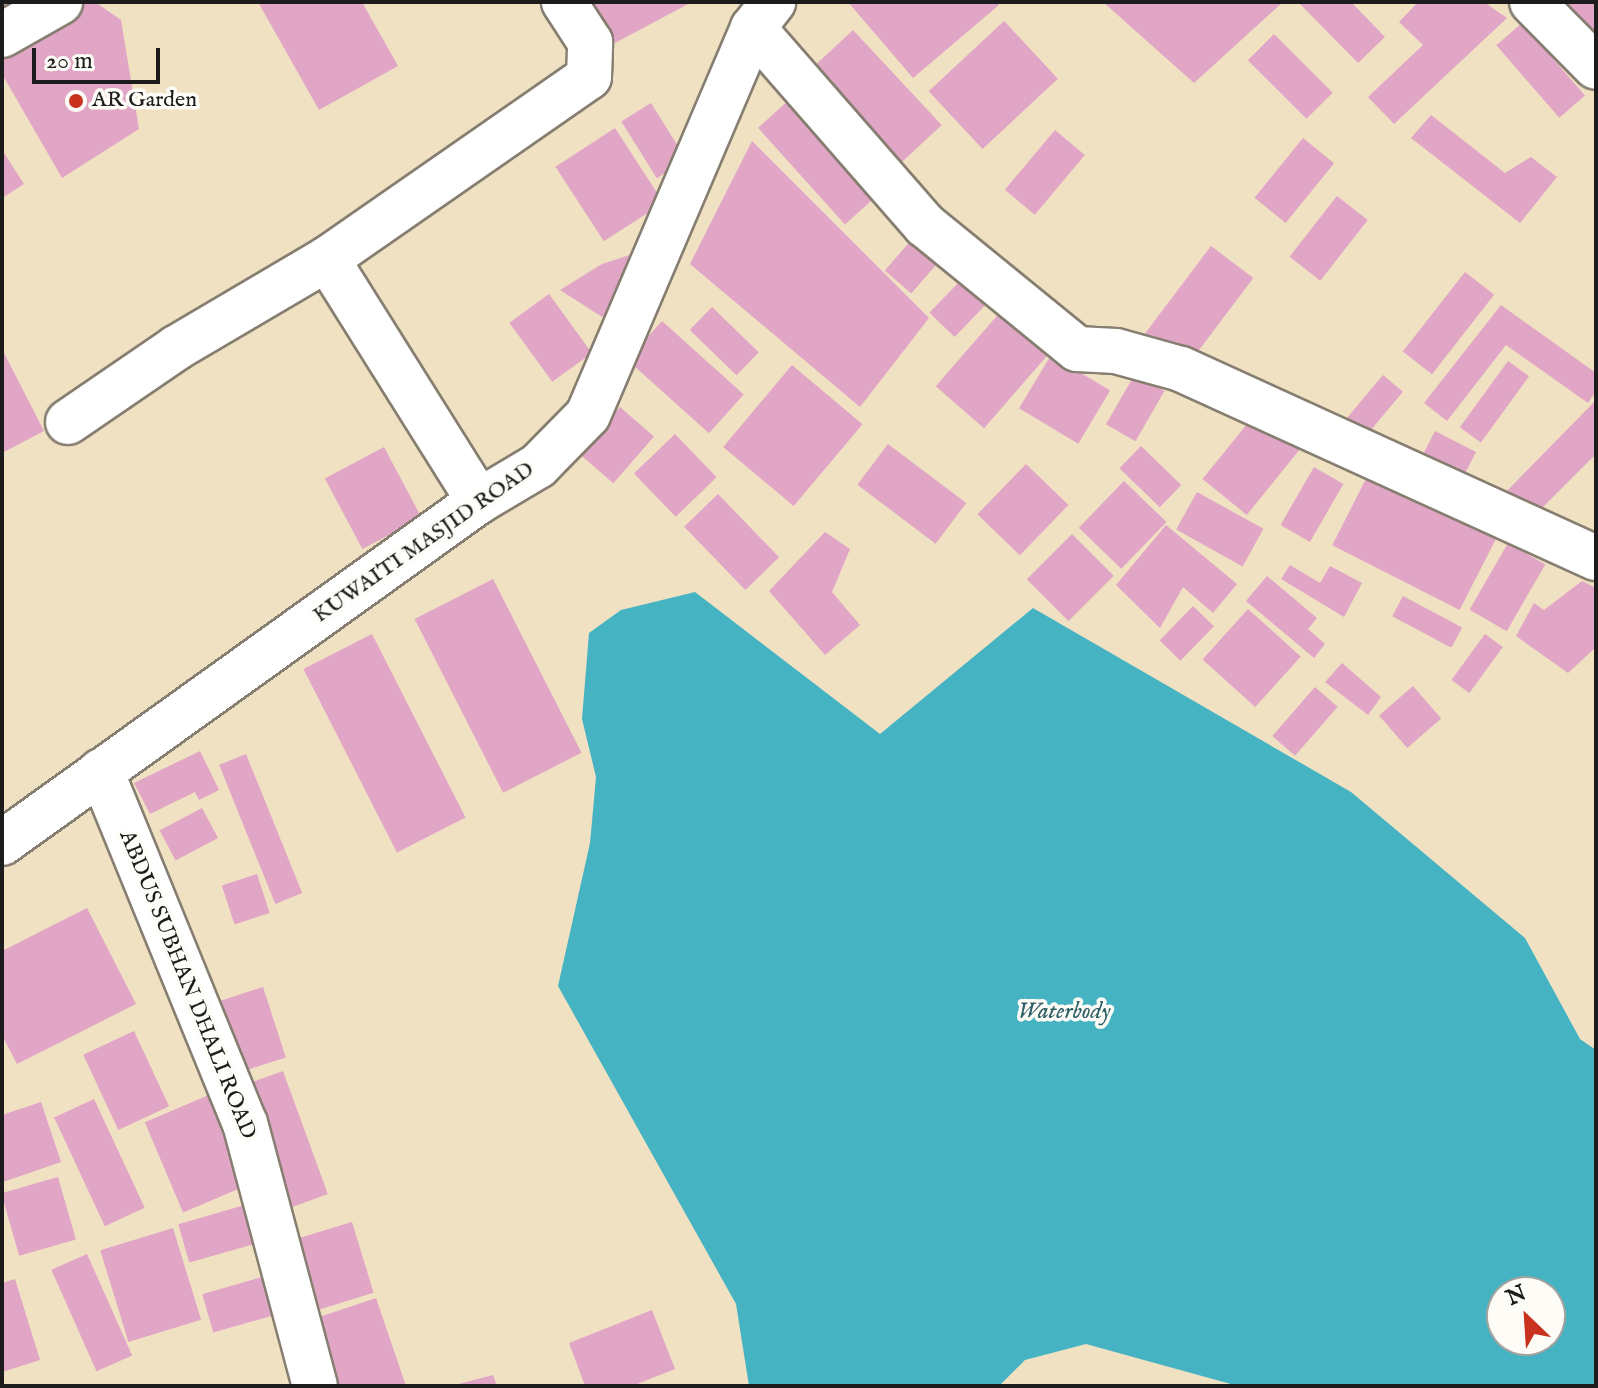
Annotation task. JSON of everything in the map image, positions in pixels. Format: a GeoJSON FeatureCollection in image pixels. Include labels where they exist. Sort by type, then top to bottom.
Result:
{"type":"FeatureCollection","features":[{"type":"Feature","properties":{"kind":"street"},"geometry":{"type":"LineString","coordinates":[[2,35],[60,2]]}},
{"type":"Feature","properties":{"kind":"street"},"geometry":{"type":"LineString","coordinates":[[1532,2],[1596,67]]}},
{"type":"Feature","properties":{"kind":"street"},"geometry":{"type":"LineString","coordinates":[[68,422],[176,348],[327,259],[589,77],[590,42],[568,9]]}},
{"type":"Feature","properties":{"kind":"street"},"geometry":{"type":"LineString","coordinates":[[763,15],[925,225],[1077,349],[1116,351],[1181,369],[1596,558]]}},
{"type":"Feature","properties":{"kind":"street","name":"KUWAITI MASJID ROAD"},"geometry":{"type":"LineString","coordinates":[[2,843],[479,501],[538,466],[588,415],[763,15]]}},
{"type":"Feature","properties":{"kind":"street"},"geometry":{"type":"LineString","coordinates":[[327,259],[479,501]]}},
{"type":"Feature","properties":{"kind":"street","name":"ABDUS SUBHAN DHALI ROAD"},"geometry":{"type":"LineString","coordinates":[[101,771],[245,1123],[315,1386]]}},
{"type":"Feature","properties":{"kind":"water","name":"Waterbody"},"geometry":{"type":"Polygon","coordinates":[[[695,592],[880,734],[1033,608],[1351,792],[1525,938],[1580,1039],[1596,1050],[1596,1386],[1238,1386],[1086,1344],[1025,1360],[999,1386],[749,1386],[736,1304],[558,986],[590,843],[596,777],[582,719],[589,633],[621,610],[695,592]]]}},
{"type":"Feature","properties":{"kind":"building","name":"AR Garden"},"geometry":{"type":"Polygon","coordinates":[[[2,2],[95,2],[121,20],[139,129],[62,178],[2,74],[2,2]]]}},
{"type":"Feature","properties":{"kind":"building"},"geometry":{"type":"Polygon","coordinates":[[[258,2],[362,2],[398,66],[319,110],[258,2]]]}},
{"type":"Feature","properties":{"kind":"building"},"geometry":{"type":"Polygon","coordinates":[[[593,2],[692,2],[615,43],[593,2]]]}},
{"type":"Feature","properties":{"kind":"building"},"geometry":{"type":"Polygon","coordinates":[[[848,2],[996,2],[999,5],[913,78],[848,2]]]}},
{"type":"Feature","properties":{"kind":"building"},"geometry":{"type":"Polygon","coordinates":[[[1103,2],[1283,2],[1194,83],[1103,2]]]}},
{"type":"Feature","properties":{"kind":"building"},"geometry":{"type":"Polygon","coordinates":[[[1351,2],[1385,37],[1358,63],[1300,4],[1351,2]]]}},
{"type":"Feature","properties":{"kind":"building"},"geometry":{"type":"Polygon","coordinates":[[[1418,2],[1484,2],[1507,18],[1394,124],[1368,97],[1423,45],[1399,22],[1418,2]]]}},
{"type":"Feature","properties":{"kind":"building"},"geometry":{"type":"Polygon","coordinates":[[[1534,2],[1596,2],[1596,46],[1534,2]]]}},
{"type":"Feature","properties":{"kind":"building"},"geometry":{"type":"Polygon","coordinates":[[[1004,21],[1058,79],[983,149],[929,91],[1004,21]]]}},
{"type":"Feature","properties":{"kind":"building"},"geometry":{"type":"Polygon","coordinates":[[[1522,23],[1585,95],[1559,118],[1496,45],[1522,23]]]}},
{"type":"Feature","properties":{"kind":"building"},"geometry":{"type":"Polygon","coordinates":[[[853,30],[942,125],[896,167],[808,72],[853,30]]]}},
{"type":"Feature","properties":{"kind":"building"},"geometry":{"type":"Polygon","coordinates":[[[1274,34],[1333,93],[1307,119],[1248,60],[1274,34]]]}},
{"type":"Feature","properties":{"kind":"building"},"geometry":{"type":"Polygon","coordinates":[[[790,99],[877,196],[845,224],[758,128],[790,99]]]}},
{"type":"Feature","properties":{"kind":"building"},"geometry":{"type":"Polygon","coordinates":[[[651,103],[687,160],[657,178],[621,122],[651,103]]]}},
{"type":"Feature","properties":{"kind":"building"},"geometry":{"type":"Polygon","coordinates":[[[1431,115],[1505,173],[1531,157],[1557,177],[1520,223],[1411,138],[1431,115]]]}},
{"type":"Feature","properties":{"kind":"building"},"geometry":{"type":"Polygon","coordinates":[[[615,128],[663,203],[604,241],[555,167],[615,128]]]}},
{"type":"Feature","properties":{"kind":"building"},"geometry":{"type":"Polygon","coordinates":[[[1055,130],[1085,155],[1035,215],[1005,190],[1055,130]]]}},
{"type":"Feature","properties":{"kind":"building"},"geometry":{"type":"Polygon","coordinates":[[[1303,138],[1334,163],[1286,223],[1255,198],[1303,138]]]}},
{"type":"Feature","properties":{"kind":"building"},"geometry":{"type":"Polygon","coordinates":[[[752,141],[929,318],[860,407],[690,264],[752,141]]]}},
{"type":"Feature","properties":{"kind":"building"},"geometry":{"type":"Polygon","coordinates":[[[2,150],[24,184],[2,198],[2,150]]]}},
{"type":"Feature","properties":{"kind":"building"},"geometry":{"type":"Polygon","coordinates":[[[1337,196],[1368,220],[1320,281],[1290,257],[1337,196]]]}},
{"type":"Feature","properties":{"kind":"building"},"geometry":{"type":"Polygon","coordinates":[[[913,238],[939,261],[911,293],[885,270],[913,238]]]}},
{"type":"Feature","properties":{"kind":"building"},"geometry":{"type":"Polygon","coordinates":[[[1211,246],[1253,278],[1185,368],[1143,336],[1211,246]]]}},
{"type":"Feature","properties":{"kind":"building"},"geometry":{"type":"Polygon","coordinates":[[[645,250],[607,320],[560,290],[602,264],[645,250]]]}},
{"type":"Feature","properties":{"kind":"building"},"geometry":{"type":"Polygon","coordinates":[[[1465,272],[1494,295],[1432,374],[1403,352],[1465,272]]]}},
{"type":"Feature","properties":{"kind":"building"},"geometry":{"type":"Polygon","coordinates":[[[960,281],[985,305],[955,337],[929,313],[960,281]]]}},
{"type":"Feature","properties":{"kind":"building"},"geometry":{"type":"Polygon","coordinates":[[[549,294],[592,353],[552,382],[509,323],[549,294]]]}},
{"type":"Feature","properties":{"kind":"building"},"geometry":{"type":"Polygon","coordinates":[[[1501,305],[1596,373],[1596,391],[1588,403],[1506,345],[1447,421],[1424,403],[1501,305]]]}},
{"type":"Feature","properties":{"kind":"building"},"geometry":{"type":"Polygon","coordinates":[[[712,307],[759,352],[737,375],[690,330],[712,307]]]}},
{"type":"Feature","properties":{"kind":"building"},"geometry":{"type":"Polygon","coordinates":[[[1002,310],[1050,352],[984,428],[936,386],[1002,310]]]}},
{"type":"Feature","properties":{"kind":"building"},"geometry":{"type":"Polygon","coordinates":[[[662,321],[744,395],[709,433],[627,360],[662,321]]]}},
{"type":"Feature","properties":{"kind":"building"},"geometry":{"type":"Polygon","coordinates":[[[2,349],[44,431],[2,453],[2,349]]]}},
{"type":"Feature","properties":{"kind":"building"},"geometry":{"type":"Polygon","coordinates":[[[1051,355],[1110,391],[1078,444],[1019,408],[1051,355]]]}},
{"type":"Feature","properties":{"kind":"building"},"geometry":{"type":"Polygon","coordinates":[[[1508,361],[1529,376],[1481,443],[1460,427],[1508,361]]]}},
{"type":"Feature","properties":{"kind":"building"},"geometry":{"type":"Polygon","coordinates":[[[792,365],[862,424],[794,506],[723,447],[792,365]]]}},
{"type":"Feature","properties":{"kind":"building"},"geometry":{"type":"Polygon","coordinates":[[[1135,374],[1164,391],[1135,441],[1106,424],[1135,374]]]}},
{"type":"Feature","properties":{"kind":"building"},"geometry":{"type":"Polygon","coordinates":[[[1383,375],[1403,392],[1365,437],[1345,420],[1383,375]]]}},
{"type":"Feature","properties":{"kind":"building"},"geometry":{"type":"Polygon","coordinates":[[[1596,400],[1596,454],[1530,520],[1504,494],[1596,400]]]}},
{"type":"Feature","properties":{"kind":"building"},"geometry":{"type":"Polygon","coordinates":[[[620,407],[654,437],[613,483],[579,454],[620,407]]]}},
{"type":"Feature","properties":{"kind":"building"},"geometry":{"type":"Polygon","coordinates":[[[1256,413],[1300,449],[1247,515],[1203,479],[1256,413]]]}},
{"type":"Feature","properties":{"kind":"building"},"geometry":{"type":"Polygon","coordinates":[[[1435,431],[1476,452],[1462,479],[1421,458],[1435,431]]]}},
{"type":"Feature","properties":{"kind":"building"},"geometry":{"type":"Polygon","coordinates":[[[675,434],[717,477],[676,517],[634,474],[675,434]]]}},
{"type":"Feature","properties":{"kind":"building"},"geometry":{"type":"Polygon","coordinates":[[[888,444],[966,503],[936,544],[857,485],[888,444]]]}},
{"type":"Feature","properties":{"kind":"building"},"geometry":{"type":"Polygon","coordinates":[[[1141,446],[1181,485],[1160,507],[1119,468],[1141,446]]]}},
{"type":"Feature","properties":{"kind":"building"},"geometry":{"type":"Polygon","coordinates":[[[384,447],[422,518],[362,549],[325,478],[384,447]]]}},
{"type":"Feature","properties":{"kind":"building"},"geometry":{"type":"Polygon","coordinates":[[[1026,464],[1068,505],[1020,555],[977,514],[1026,464]]]}},
{"type":"Feature","properties":{"kind":"building"},"geometry":{"type":"Polygon","coordinates":[[[1314,467],[1343,484],[1310,542],[1280,525],[1314,467]]]}},
{"type":"Feature","properties":{"kind":"building"},"geometry":{"type":"Polygon","coordinates":[[[1369,473],[1496,538],[1460,610],[1332,545],[1369,473]]]}},
{"type":"Feature","properties":{"kind":"building"},"geometry":{"type":"Polygon","coordinates":[[[1124,481],[1166,522],[1121,569],[1079,528],[1124,481]]]}},
{"type":"Feature","properties":{"kind":"building"},"geometry":{"type":"Polygon","coordinates":[[[1197,492],[1263,529],[1243,566],[1176,530],[1197,492]]]}},
{"type":"Feature","properties":{"kind":"building"},"geometry":{"type":"Polygon","coordinates":[[[718,494],[779,557],[745,590],[684,527],[718,494]]]}},
{"type":"Feature","properties":{"kind":"building"},"geometry":{"type":"Polygon","coordinates":[[[1166,525],[1237,584],[1213,613],[1183,587],[1160,628],[1116,585],[1166,525]]]}},
{"type":"Feature","properties":{"kind":"building"},"geometry":{"type":"Polygon","coordinates":[[[825,532],[850,549],[832,592],[860,625],[825,655],[769,591],[825,532]]]}},
{"type":"Feature","properties":{"kind":"building"},"geometry":{"type":"Polygon","coordinates":[[[1072,534],[1114,576],[1068,621],[1027,579],[1072,534]]]}},
{"type":"Feature","properties":{"kind":"building"},"geometry":{"type":"Polygon","coordinates":[[[1508,543],[1545,564],[1507,631],[1470,610],[1508,543]]]}},
{"type":"Feature","properties":{"kind":"building"},"geometry":{"type":"Polygon","coordinates":[[[1290,565],[1320,583],[1330,566],[1362,583],[1344,617],[1281,579],[1290,565]]]}},
{"type":"Feature","properties":{"kind":"building"},"geometry":{"type":"Polygon","coordinates":[[[1267,576],[1317,618],[1308,629],[1325,644],[1314,658],[1246,601],[1267,576]]]}},
{"type":"Feature","properties":{"kind":"building"},"geometry":{"type":"Polygon","coordinates":[[[493,579],[582,753],[503,793],[415,619],[493,579]]]}},
{"type":"Feature","properties":{"kind":"building"},"geometry":{"type":"Polygon","coordinates":[[[1582,581],[1596,588],[1596,647],[1568,673],[1516,636],[1534,603],[1544,610],[1582,581]]]}},
{"type":"Feature","properties":{"kind":"building"},"geometry":{"type":"Polygon","coordinates":[[[1403,596],[1462,627],[1451,648],[1392,616],[1403,596]]]}},
{"type":"Feature","properties":{"kind":"building"},"geometry":{"type":"Polygon","coordinates":[[[1193,606],[1214,626],[1181,661],[1160,641],[1193,606]]]}},
{"type":"Feature","properties":{"kind":"building"},"geometry":{"type":"Polygon","coordinates":[[[1248,609],[1301,657],[1255,707],[1202,660],[1248,609]]]}},
{"type":"Feature","properties":{"kind":"building"},"geometry":{"type":"Polygon","coordinates":[[[372,634],[466,818],[397,853],[303,669],[372,634]]]}},
{"type":"Feature","properties":{"kind":"building"},"geometry":{"type":"Polygon","coordinates":[[[1485,634],[1503,647],[1469,693],[1451,680],[1485,634]]]}},
{"type":"Feature","properties":{"kind":"building"},"geometry":{"type":"Polygon","coordinates":[[[1342,663],[1381,697],[1368,715],[1325,682],[1342,663]]]}},
{"type":"Feature","properties":{"kind":"building"},"geometry":{"type":"Polygon","coordinates":[[[1413,686],[1441,718],[1407,748],[1379,716],[1413,686]]]}},
{"type":"Feature","properties":{"kind":"building"},"geometry":{"type":"Polygon","coordinates":[[[1315,687],[1338,707],[1295,756],[1272,736],[1315,687]]]}},
{"type":"Feature","properties":{"kind":"building"},"geometry":{"type":"Polygon","coordinates":[[[200,751],[219,790],[199,800],[195,792],[150,814],[134,783],[200,751]]]}},
{"type":"Feature","properties":{"kind":"building"},"geometry":{"type":"Polygon","coordinates":[[[246,754],[302,893],[275,904],[219,765],[246,754]]]}},
{"type":"Feature","properties":{"kind":"building"},"geometry":{"type":"Polygon","coordinates":[[[202,808],[218,838],[176,861],[160,831],[202,808]]]}},
{"type":"Feature","properties":{"kind":"building"},"geometry":{"type":"Polygon","coordinates":[[[257,874],[270,913],[234,924],[222,885],[257,874]]]}},
{"type":"Feature","properties":{"kind":"building"},"geometry":{"type":"Polygon","coordinates":[[[87,908],[136,1004],[17,1064],[2,1035],[2,951],[87,908]]]}},
{"type":"Feature","properties":{"kind":"building"},"geometry":{"type":"Polygon","coordinates":[[[263,987],[286,1057],[233,1075],[210,1004],[263,987]]]}},
{"type":"Feature","properties":{"kind":"building"},"geometry":{"type":"Polygon","coordinates":[[[134,1031],[169,1106],[118,1130],[83,1055],[134,1031]]]}},
{"type":"Feature","properties":{"kind":"building"},"geometry":{"type":"Polygon","coordinates":[[[283,1071],[328,1194],[288,1208],[244,1085],[283,1071]]]}},
{"type":"Feature","properties":{"kind":"building"},"geometry":{"type":"Polygon","coordinates":[[[223,1089],[261,1179],[183,1212],[145,1122],[223,1089]]]}},
{"type":"Feature","properties":{"kind":"building"},"geometry":{"type":"Polygon","coordinates":[[[94,1099],[145,1208],[105,1226],[54,1118],[94,1099]]]}},
{"type":"Feature","properties":{"kind":"building"},"geometry":{"type":"Polygon","coordinates":[[[41,1102],[61,1162],[3,1182],[2,1115],[41,1102]]]}},
{"type":"Feature","properties":{"kind":"building"},"geometry":{"type":"Polygon","coordinates":[[[58,1177],[76,1239],[19,1256],[2,1193],[58,1177]]]}},
{"type":"Feature","properties":{"kind":"building"},"geometry":{"type":"Polygon","coordinates":[[[259,1201],[270,1239],[189,1263],[178,1224],[259,1201]]]}},
{"type":"Feature","properties":{"kind":"building"},"geometry":{"type":"Polygon","coordinates":[[[352,1222],[374,1293],[320,1309],[298,1238],[352,1222]]]}},
{"type":"Feature","properties":{"kind":"building"},"geometry":{"type":"Polygon","coordinates":[[[173,1228],[201,1320],[128,1342],[100,1250],[173,1228]]]}},
{"type":"Feature","properties":{"kind":"building"},"geometry":{"type":"Polygon","coordinates":[[[87,1254],[132,1355],[97,1371],[51,1270],[87,1254]]]}},
{"type":"Feature","properties":{"kind":"building"},"geometry":{"type":"Polygon","coordinates":[[[283,1271],[294,1309],[213,1333],[202,1294],[283,1271]]]}},
{"type":"Feature","properties":{"kind":"building"},"geometry":{"type":"Polygon","coordinates":[[[15,1279],[40,1360],[2,1372],[2,1283],[15,1279]]]}},
{"type":"Feature","properties":{"kind":"building"},"geometry":{"type":"Polygon","coordinates":[[[376,1298],[406,1386],[339,1386],[316,1318],[376,1298]]]}},
{"type":"Feature","properties":{"kind":"building"},"geometry":{"type":"Polygon","coordinates":[[[652,1310],[675,1369],[632,1386],[585,1386],[569,1343],[652,1310]]]}},
{"type":"Feature","properties":{"kind":"building"},"geometry":{"type":"Polygon","coordinates":[[[493,1375],[497,1386],[455,1386],[455,1385],[493,1375]]]}},
{"type":"Feature","properties":{"kind":"place","name":"AR Garden"},"geometry":{"type":"Point","coordinates":[76,101]}}]}
